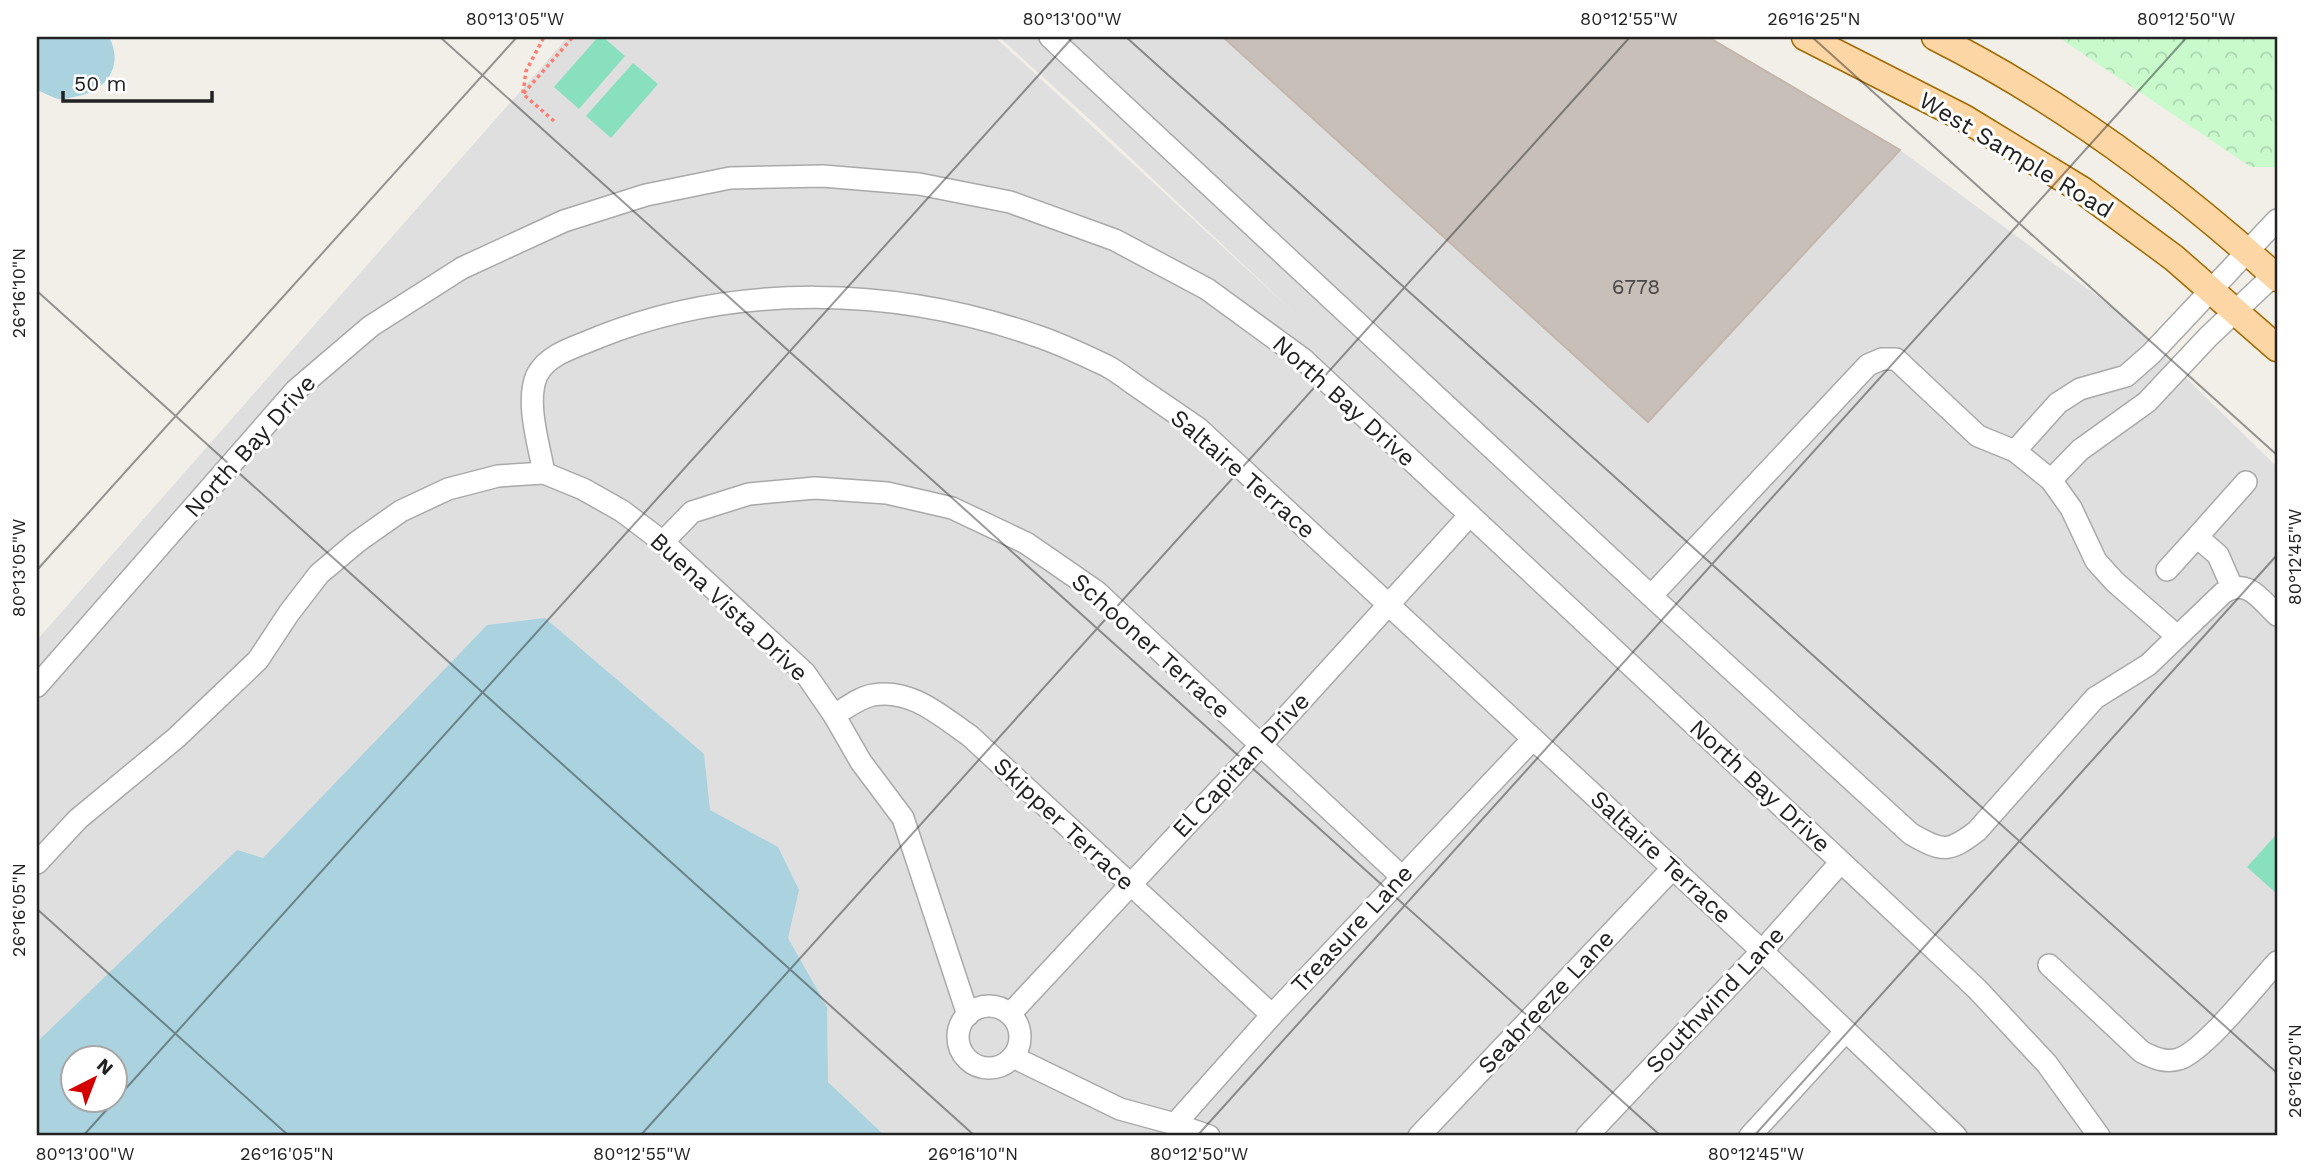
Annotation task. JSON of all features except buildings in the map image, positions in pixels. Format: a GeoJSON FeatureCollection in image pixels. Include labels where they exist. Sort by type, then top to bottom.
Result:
{"type":"FeatureCollection","features":[{"type":"Feature","properties":{"kind":"main road","name":"West Sample Road"},"geometry":{"type":"LineString","coordinates":[[1805,37],[1964,118],[2082,190],[2174,258],[2277,348]]}},
{"type":"Feature","properties":{"kind":"main road"},"geometry":{"type":"LineString","coordinates":[[1935,37],[1986,63],[2102,136],[2276,275]]}},
{"type":"Feature","properties":{"kind":"street"},"geometry":{"type":"LineString","coordinates":[[1050,37],[1651,596],[1911,834],[1930,844],[1945,848],[1958,846],[1977,831],[2095,698],[2148,666],[2176,636],[2232,587],[2241,586],[2252,592],[2277,615]]}},
{"type":"Feature","properties":{"kind":"street","name":"North Bay Drive"},"geometry":{"type":"LineString","coordinates":[[37,686],[296,390],[371,326],[462,268],[564,221],[646,195],[730,178],[823,176],[919,184],[1010,202],[1115,240],[1207,289],[1303,359],[1977,989],[2047,1064],[2099,1136]]}},
{"type":"Feature","properties":{"kind":"street"},"geometry":{"type":"LineString","coordinates":[[2015,451],[2058,403],[2080,389],[2126,376],[2151,355],[2277,220]]}},
{"type":"Feature","properties":{"kind":"street"},"geometry":{"type":"LineString","coordinates":[[2051,480],[2080,450],[2147,402],[2208,337],[2276,275]]}},
{"type":"Feature","properties":{"kind":"street","name":"Saltaire Terrace"},"geometry":{"type":"LineString","coordinates":[[544,473],[531,397],[538,373],[556,355],[607,334],[670,314],[744,302],[817,297],[887,300],[958,313],[1036,335],[1109,367],[1199,429],[1762,951],[1956,1136]]}},
{"type":"Feature","properties":{"kind":"street"},"geometry":{"type":"LineString","coordinates":[[1651,596],[1868,365],[1882,359],[1896,359],[1978,436],[2015,451],[2051,480],[2071,508],[2096,561],[2115,582],[2176,636]]}},
{"type":"Feature","properties":{"kind":"street"},"geometry":{"type":"LineString","coordinates":[[37,863],[78,819],[176,738],[258,660],[319,574],[357,542],[401,511],[448,489],[498,476],[544,473]]}},
{"type":"Feature","properties":{"kind":"street","name":"Buena Vista Drive"},"geometry":{"type":"LineString","coordinates":[[544,473],[583,489],[622,511],[663,541],[805,673],[834,715],[861,762],[903,818],[968,1015]]}},
{"type":"Feature","properties":{"kind":"street"},"geometry":{"type":"LineString","coordinates":[[2167,570],[2246,482]]}},
{"type":"Feature","properties":{"kind":"street","name":"Schooner Terrace"},"geometry":{"type":"LineString","coordinates":[[663,541],[692,512],[749,494],[815,488],[887,493],[952,508],[1026,543],[1097,592],[1401,876]]}},
{"type":"Feature","properties":{"kind":"street","name":"El Capitan Drive"},"geometry":{"type":"LineString","coordinates":[[1010,1014],[1260,746],[1470,515]]}},
{"type":"Feature","properties":{"kind":"street"},"geometry":{"type":"LineString","coordinates":[[2197,537],[2218,555],[2232,587]]}},
{"type":"Feature","properties":{"kind":"street","name":"Skipper Terrace"},"geometry":{"type":"LineString","coordinates":[[834,715],[872,695],[905,695],[933,710],[970,736],[1272,1015]]}},
{"type":"Feature","properties":{"kind":"street","name":"Treasure Lane"},"geometry":{"type":"LineString","coordinates":[[1175,1124],[1401,876],[1533,739]]}},
{"type":"Feature","properties":{"kind":"street","name":"Southwind Lane"},"geometry":{"type":"LineString","coordinates":[[1587,1136],[1762,951],[1841,862]]}},
{"type":"Feature","properties":{"kind":"street","name":"Seabreeze Lane"},"geometry":{"type":"LineString","coordinates":[[1419,1136],[1672,869]]}},
{"type":"Feature","properties":{"kind":"street"},"geometry":{"type":"LineString","coordinates":[[2049,965],[2142,1052],[2160,1060],[2177,1059],[2196,1050],[2277,962]]}},
{"type":"Feature","properties":{"kind":"street"},"geometry":{"type":"LineString","coordinates":[[984,1006],[993,1006],[1010,1014],[1016,1021],[1020,1040],[1013,1057],[1005,1063],[986,1067],[968,1059],[962,1051],[959,1032],[968,1015],[984,1006]]}},
{"type":"Feature","properties":{"kind":"street"},"geometry":{"type":"LineString","coordinates":[[1751,1136],[1846,1031]]}},
{"type":"Feature","properties":{"kind":"street"},"geometry":{"type":"LineString","coordinates":[[1013,1057],[1120,1109],[1209,1136]]}},
{"type":"Feature","properties":{"kind":"path"},"geometry":{"type":"LineString","coordinates":[[523,94],[526,71],[544,37]]}},
{"type":"Feature","properties":{"kind":"path"},"geometry":{"type":"LineString","coordinates":[[523,94],[573,37]]}},
{"type":"Feature","properties":{"kind":"path"},"geometry":{"type":"LineString","coordinates":[[523,94],[554,121]]}},
{"type":"Feature","properties":{"kind":"shaded area"},"geometry":{"type":"Polygon","coordinates":[[[568,37],[995,37],[1300,318],[999,37],[1223,37],[1648,421],[1900,150],[2119,312],[2277,467],[2277,1136],[37,1136],[37,640],[568,37]]]}},
{"type":"Feature","properties":{"kind":"green space"},"geometry":{"type":"Polygon","coordinates":[[[598,37],[603,37],[625,56],[579,109],[554,87],[598,37]]]}},
{"type":"Feature","properties":{"kind":"green space"},"geometry":{"type":"Polygon","coordinates":[[[2058,37],[2277,37],[2277,167],[2251,167],[2058,37]]]}},
{"type":"Feature","properties":{"kind":"green space"},"geometry":{"type":"Polygon","coordinates":[[[633,63],[658,84],[611,138],[586,116],[633,63]]]}},
{"type":"Feature","properties":{"kind":"green space"},"geometry":{"type":"Polygon","coordinates":[[[2275,836],[2277,838],[2277,894],[2247,867],[2275,836]]]}},
{"type":"Feature","properties":{"kind":"water"},"geometry":{"type":"Polygon","coordinates":[[[37,37],[109,37],[115,58],[113,68],[103,84],[95,90],[58,99],[37,90],[37,37]]]}},
{"type":"Feature","properties":{"kind":"water"},"geometry":{"type":"Polygon","coordinates":[[[545,618],[704,754],[710,810],[778,847],[799,890],[788,938],[827,1007],[828,1082],[885,1136],[37,1136],[37,1042],[237,850],[263,858],[487,625],[545,618]]]}}]}
